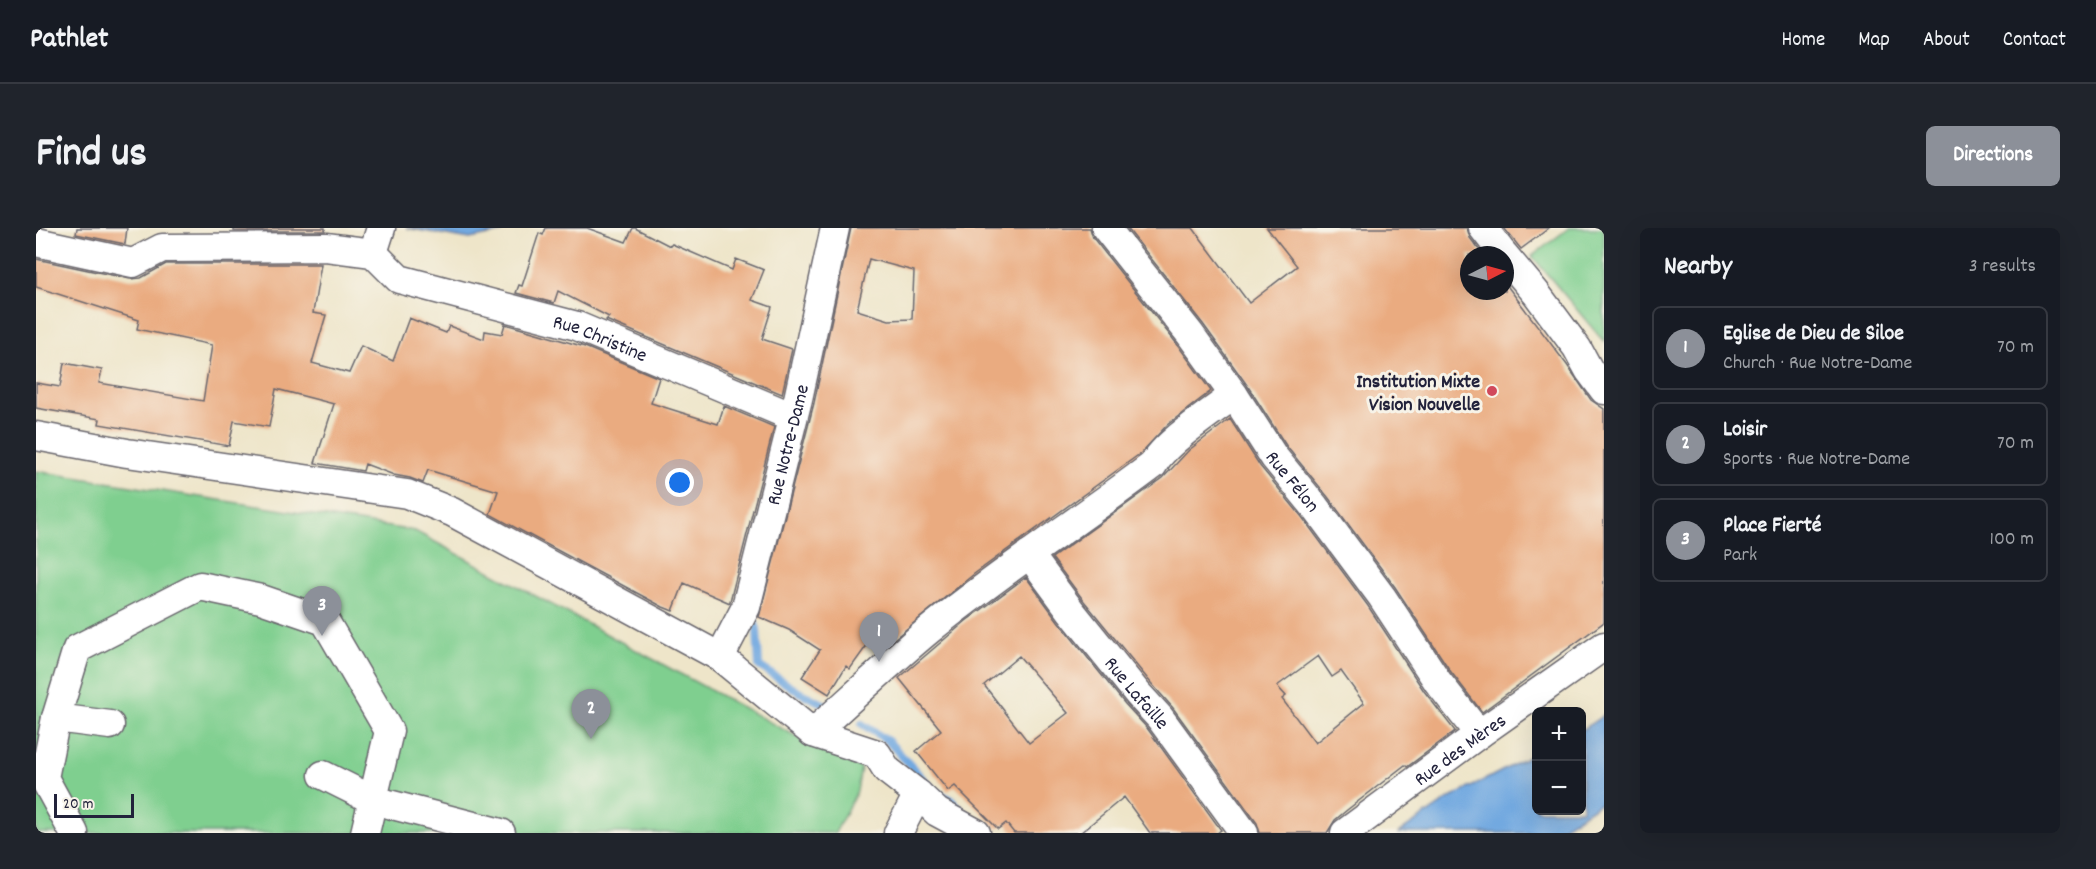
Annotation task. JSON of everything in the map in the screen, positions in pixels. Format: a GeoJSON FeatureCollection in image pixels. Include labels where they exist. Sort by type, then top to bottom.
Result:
{"type":"FeatureCollection","features":[{"type":"Feature","properties":{"kind":"street","name":"Rue Notre-Dame"},"geometry":{"type":"LineString","coordinates":[[720,657],[746,607],[793,417],[835,228]]}},
{"type":"Feature","properties":{"kind":"street","name":"Rue Félon"},"geometry":{"type":"LineString","coordinates":[[1106,228],[1190,334],[1234,395],[1274,457],[1315,507],[1382,597],[1438,682],[1479,734]]}},
{"type":"Feature","properties":{"kind":"street"},"geometry":{"type":"LineString","coordinates":[[1484,228],[1497,246]]}},
{"type":"Feature","properties":{"kind":"street","name":"Rue Christine"},"geometry":{"type":"LineString","coordinates":[[377,241],[399,279],[577,326],[793,417]]}},
{"type":"Feature","properties":{"kind":"street"},"geometry":{"type":"LineString","coordinates":[[36,242],[133,263],[162,248],[326,247],[377,241]]}},
{"type":"Feature","properties":{"kind":"street"},"geometry":{"type":"LineString","coordinates":[[1514,268],[1543,302],[1604,390]]}},
{"type":"Feature","properties":{"kind":"street"},"geometry":{"type":"LineString","coordinates":[[813,733],[929,630],[1029,554],[1153,465],[1156,458],[1234,395]]}},
{"type":"Feature","properties":{"kind":"street"},"geometry":{"type":"LineString","coordinates":[[36,436],[127,453],[407,494],[452,512],[720,657],[813,733],[877,754],[887,770],[937,812],[976,833]]}},
{"type":"Feature","properties":{"kind":"street","name":"Rue Lafaille"},"geometry":{"type":"LineString","coordinates":[[1029,554],[1071,611],[1160,718],[1244,833]]}},
{"type":"Feature","properties":{"kind":"street"},"geometry":{"type":"LineString","coordinates":[[74,833],[44,778],[56,718],[77,649],[200,586],[261,599],[326,621],[389,731],[365,833]]}},
{"type":"Feature","properties":{"kind":"street","name":"Rue des Mères"},"geometry":{"type":"LineString","coordinates":[[1345,833],[1479,734],[1604,646]]}},
{"type":"Feature","properties":{"kind":"street"},"geometry":{"type":"LineString","coordinates":[[56,718],[110,725]]}},
{"type":"Feature","properties":{"kind":"street"},"geometry":{"type":"LineString","coordinates":[[323,774],[374,800],[501,833]]}},
{"type":"Feature","properties":{"kind":"street"},"geometry":{"type":"LineString","coordinates":[[898,833],[918,794]]}},
{"type":"Feature","properties":{"kind":"green space"},"geometry":{"type":"Polygon","coordinates":[[[1569,228],[1604,228],[1604,342],[1532,256],[1569,228]]]}},
{"type":"Feature","properties":{"kind":"green space"},"geometry":{"type":"Polygon","coordinates":[[[36,471],[415,531],[803,740],[861,768],[857,791],[835,833],[36,833],[36,471]]]}},
{"type":"Feature","properties":{"kind":"water"},"geometry":{"type":"Polygon","coordinates":[[[406,228],[504,228],[503,232],[470,239],[406,228]]]}},
{"type":"Feature","properties":{"kind":"water"},"geometry":{"type":"Polygon","coordinates":[[[1604,715],[1604,801],[1586,812],[1586,761],[1586,727],[1604,715]]]}},
{"type":"Feature","properties":{"kind":"water"},"geometry":{"type":"Polygon","coordinates":[[[1532,755],[1532,815],[1582,815],[1553,833],[1399,833],[1452,797],[1532,755]]]}},
{"type":"Feature","properties":{"kind":"building"},"geometry":{"type":"Polygon","coordinates":[[[77,228],[127,228],[125,244],[76,234],[77,228]]]}},
{"type":"Feature","properties":{"kind":"building"},"geometry":{"type":"Polygon","coordinates":[[[234,228],[325,228],[325,231],[234,231],[234,228]]]}},
{"type":"Feature","properties":{"kind":"building"},"geometry":{"type":"Polygon","coordinates":[[[546,228],[587,228],[626,242],[635,228],[670,246],[672,244],[732,270],[736,259],[764,270],[752,300],[772,307],[762,339],[792,349],[782,394],[606,320],[609,317],[558,291],[554,303],[516,293],[519,285],[522,286],[539,233],[543,235],[546,228]]]}},
{"type":"Feature","properties":{"kind":"building"},"geometry":{"type":"Polygon","coordinates":[[[851,228],[1090,228],[1093,238],[1211,391],[1167,425],[1141,453],[974,574],[878,652],[870,641],[850,669],[846,666],[829,694],[802,677],[820,650],[789,630],[759,617],[814,403],[851,228]],[[869,259],[857,310],[889,320],[912,319],[914,271],[869,259]]]}},
{"type":"Feature","properties":{"kind":"building"},"geometry":{"type":"Polygon","coordinates":[[[1127,228],[1193,228],[1249,303],[1297,266],[1267,228],[1467,228],[1470,238],[1476,246],[1460,246],[1460,300],[1514,300],[1514,295],[1591,400],[1604,409],[1604,622],[1482,712],[1451,672],[1395,587],[1328,497],[1287,447],[1247,385],[1203,324],[1127,228]]]}},
{"type":"Feature","properties":{"kind":"building"},"geometry":{"type":"Polygon","coordinates":[[[1504,228],[1549,228],[1521,249],[1504,228]]]}},
{"type":"Feature","properties":{"kind":"building"},"geometry":{"type":"Polygon","coordinates":[[[36,259],[130,279],[141,278],[166,264],[321,264],[313,313],[326,315],[312,363],[349,373],[361,346],[393,361],[409,318],[446,333],[449,326],[484,339],[485,331],[502,334],[505,324],[585,347],[659,378],[651,403],[718,424],[724,406],[774,427],[730,603],[684,583],[673,611],[663,607],[490,514],[498,491],[428,470],[423,483],[365,464],[363,471],[315,463],[334,404],[276,389],[269,427],[234,421],[229,446],[99,424],[100,419],[36,408],[36,383],[60,387],[64,363],[102,370],[99,383],[203,401],[212,345],[137,329],[139,320],[36,287],[36,259]]]}},
{"type":"Feature","properties":{"kind":"building"},"geometry":{"type":"Polygon","coordinates":[[[1230,419],[1260,466],[1302,517],[1368,606],[1424,691],[1455,731],[1407,767],[1405,765],[1347,810],[1335,820],[1327,833],[1260,833],[1257,823],[1173,708],[1084,601],[1052,558],[1163,478],[1189,450],[1230,419]],[[1318,656],[1277,686],[1286,696],[1282,699],[1315,743],[1364,703],[1341,671],[1332,677],[1318,656]]]}},
{"type":"Feature","properties":{"kind":"building"},"geometry":{"type":"Polygon","coordinates":[[[1026,577],[1058,621],[1147,728],[1221,830],[1217,833],[1150,833],[1124,797],[1080,833],[1014,833],[1006,823],[998,829],[955,786],[948,791],[916,751],[941,730],[899,678],[966,621],[1026,577]],[[1019,656],[984,685],[1029,743],[1068,713],[1019,656]]]}},
{"type":"Feature","properties":{"kind":"waterway"},"geometry":{"type":"LineString","coordinates":[[751,614],[757,629],[759,666],[799,692],[832,708]]}},
{"type":"Feature","properties":{"kind":"waterway"},"geometry":{"type":"LineString","coordinates":[[862,724],[888,741],[933,790],[951,800],[964,814]]}},
{"type":"Feature","properties":{"kind":"place","name":"Institution Mixte Vision Nouvelle"},"geometry":{"type":"Point","coordinates":[1492,391]}},
{"type":"Feature","properties":{"kind":"place","name":"Place Fierté"},"geometry":{"type":"Point","coordinates":[322,636]}},
{"type":"Feature","properties":{"kind":"place","name":"Eglise de Dieu de Siloe"},"geometry":{"type":"Point","coordinates":[879,662]}},
{"type":"Feature","properties":{"kind":"place","name":"Loisir"},"geometry":{"type":"Point","coordinates":[591,739]}}]}
